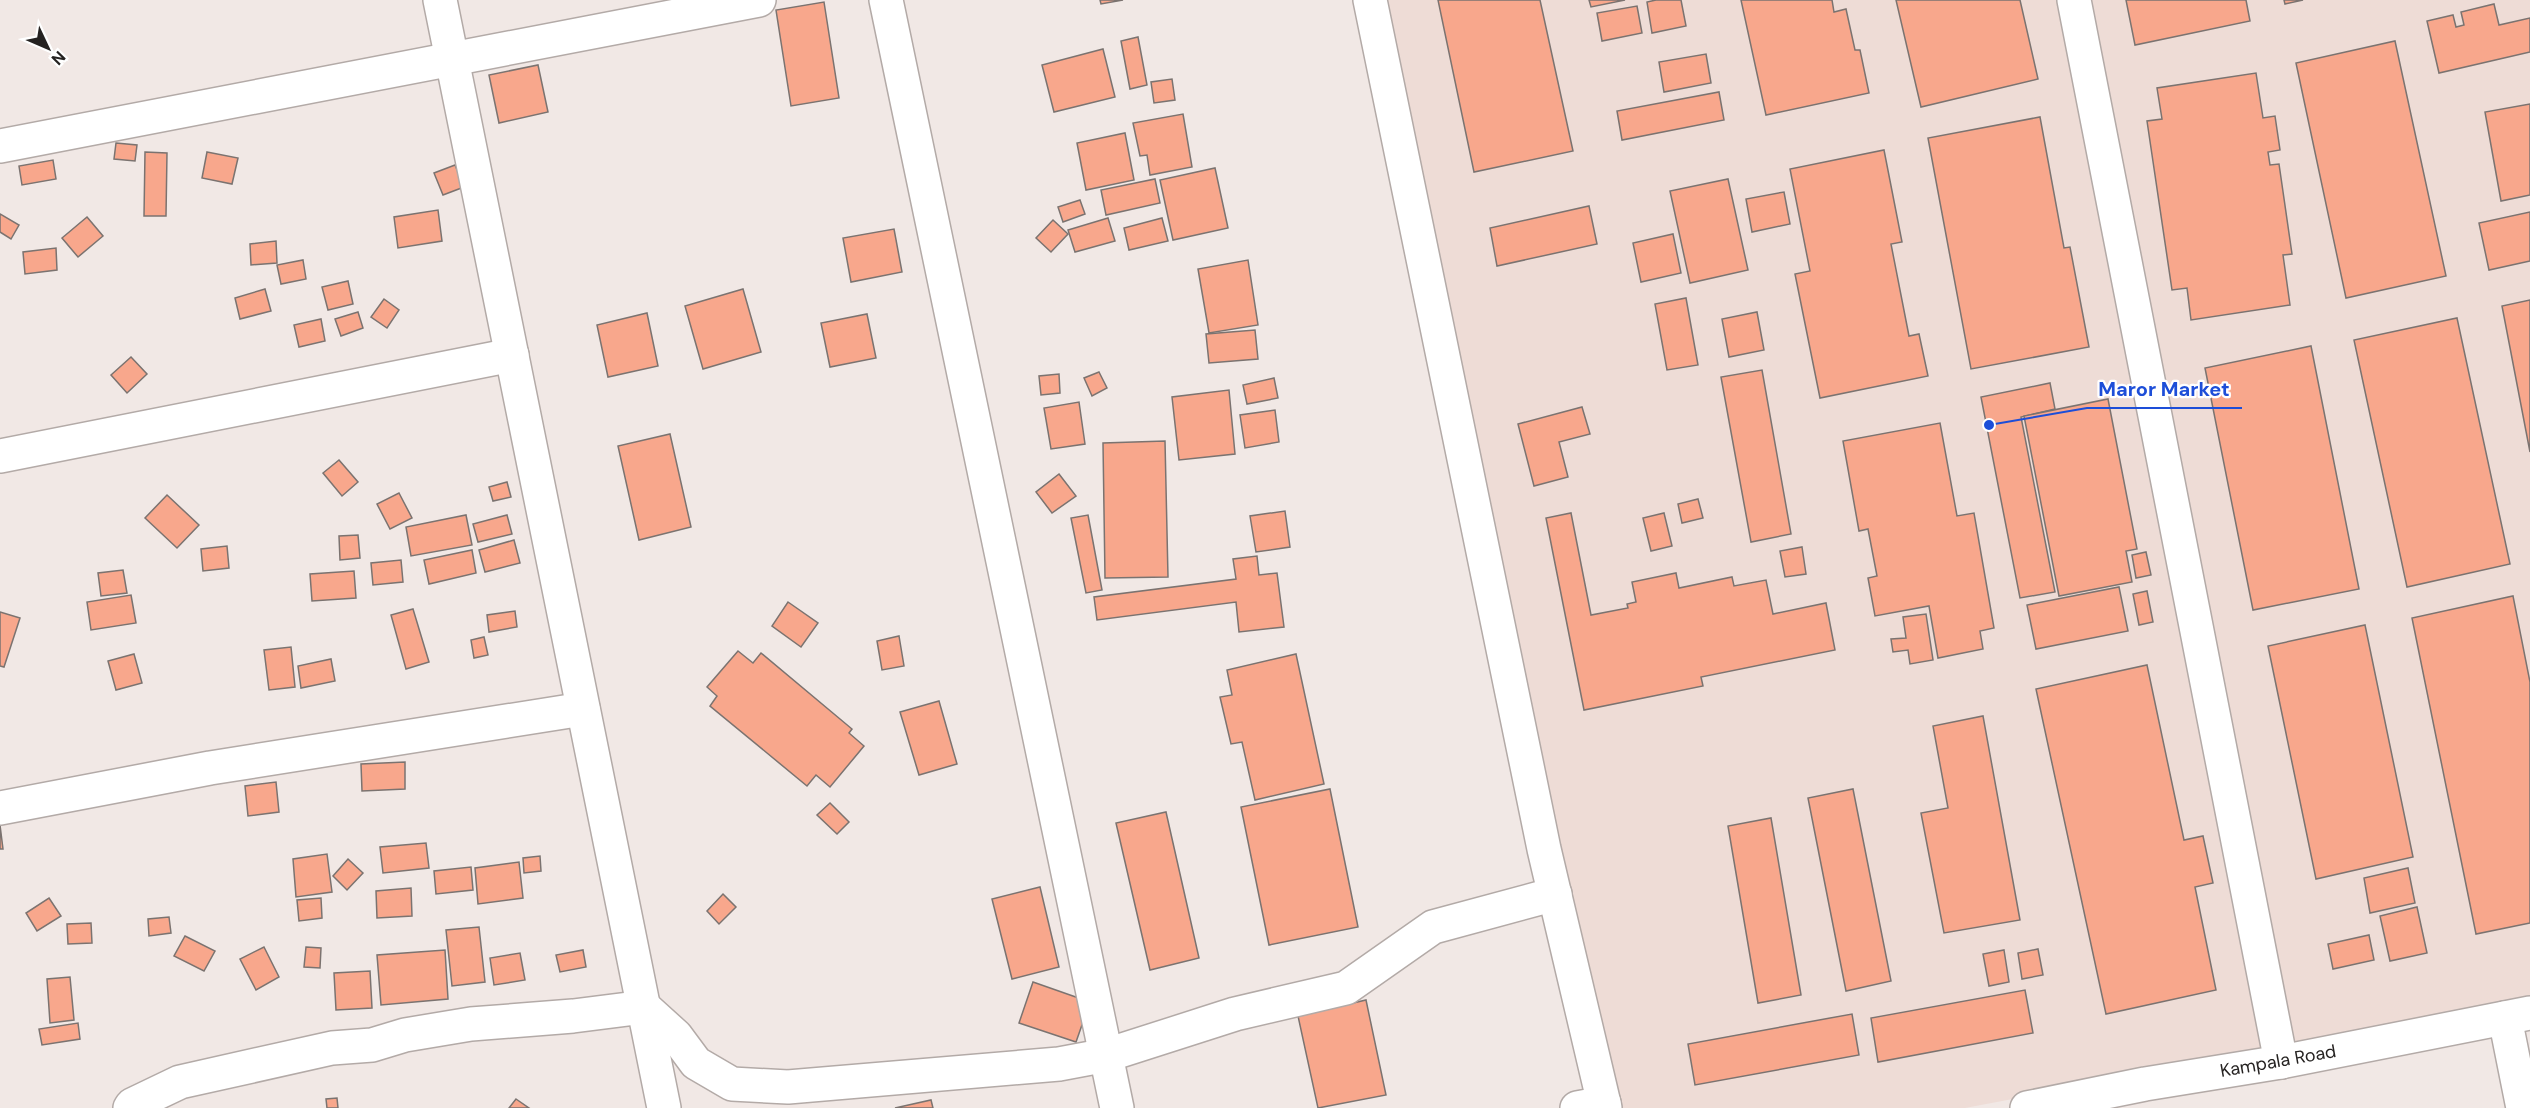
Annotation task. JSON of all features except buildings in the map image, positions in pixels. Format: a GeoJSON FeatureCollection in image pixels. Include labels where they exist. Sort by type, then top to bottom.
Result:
{"type":"FeatureCollection","features":[{"type":"Feature","properties":{"kind":"street"},"geometry":{"type":"LineString","coordinates":[[440,0],[664,1108]]}},
{"type":"Feature","properties":{"kind":"street"},"geometry":{"type":"LineString","coordinates":[[0,146],[759,0]]}},
{"type":"Feature","properties":{"kind":"street"},"geometry":{"type":"LineString","coordinates":[[886,0],[1117,1108]]}},
{"type":"Feature","properties":{"kind":"street"},"geometry":{"type":"LineString","coordinates":[[1370,0],[1555,894],[1595,1106]]}},
{"type":"Feature","properties":{"kind":"street"},"geometry":{"type":"LineString","coordinates":[[2074,0],[2281,1062]]}},
{"type":"Feature","properties":{"kind":"street"},"geometry":{"type":"LineString","coordinates":[[0,456],[512,355]]}},
{"type":"Feature","properties":{"kind":"street"},"geometry":{"type":"LineString","coordinates":[[0,808],[210,768],[584,709]]}},
{"type":"Feature","properties":{"kind":"street"},"geometry":{"type":"LineString","coordinates":[[130,1108],[180,1082],[332,1048],[372,1045],[405,1035],[471,1024],[573,1016],[644,1007],[676,1036],[696,1063],[732,1084],[788,1087],[1059,1064],[1107,1055],[1235,1014],[1346,988],[1433,927],[1555,894]]}},
{"type":"Feature","properties":{"kind":"street"},"geometry":{"type":"LineString","coordinates":[[2517,1016],[2523,1108]]}},
{"type":"Feature","properties":{"kind":"street","name":"Kampala Road"},"geometry":{"type":"LineString","coordinates":[[2027,1108],[2147,1096],[2281,1062],[2517,1016]]}},
{"type":"Feature","properties":{"kind":"shaded area"},"geometry":{"type":"Polygon","coordinates":[[[1352,0],[2530,0],[2530,1001],[1965,1108],[1603,1108],[1352,0]]]}},
{"type":"Feature","properties":{"kind":"place","name":"Maror Market"},"geometry":{"type":"Point","coordinates":[1989,425]}}]}
